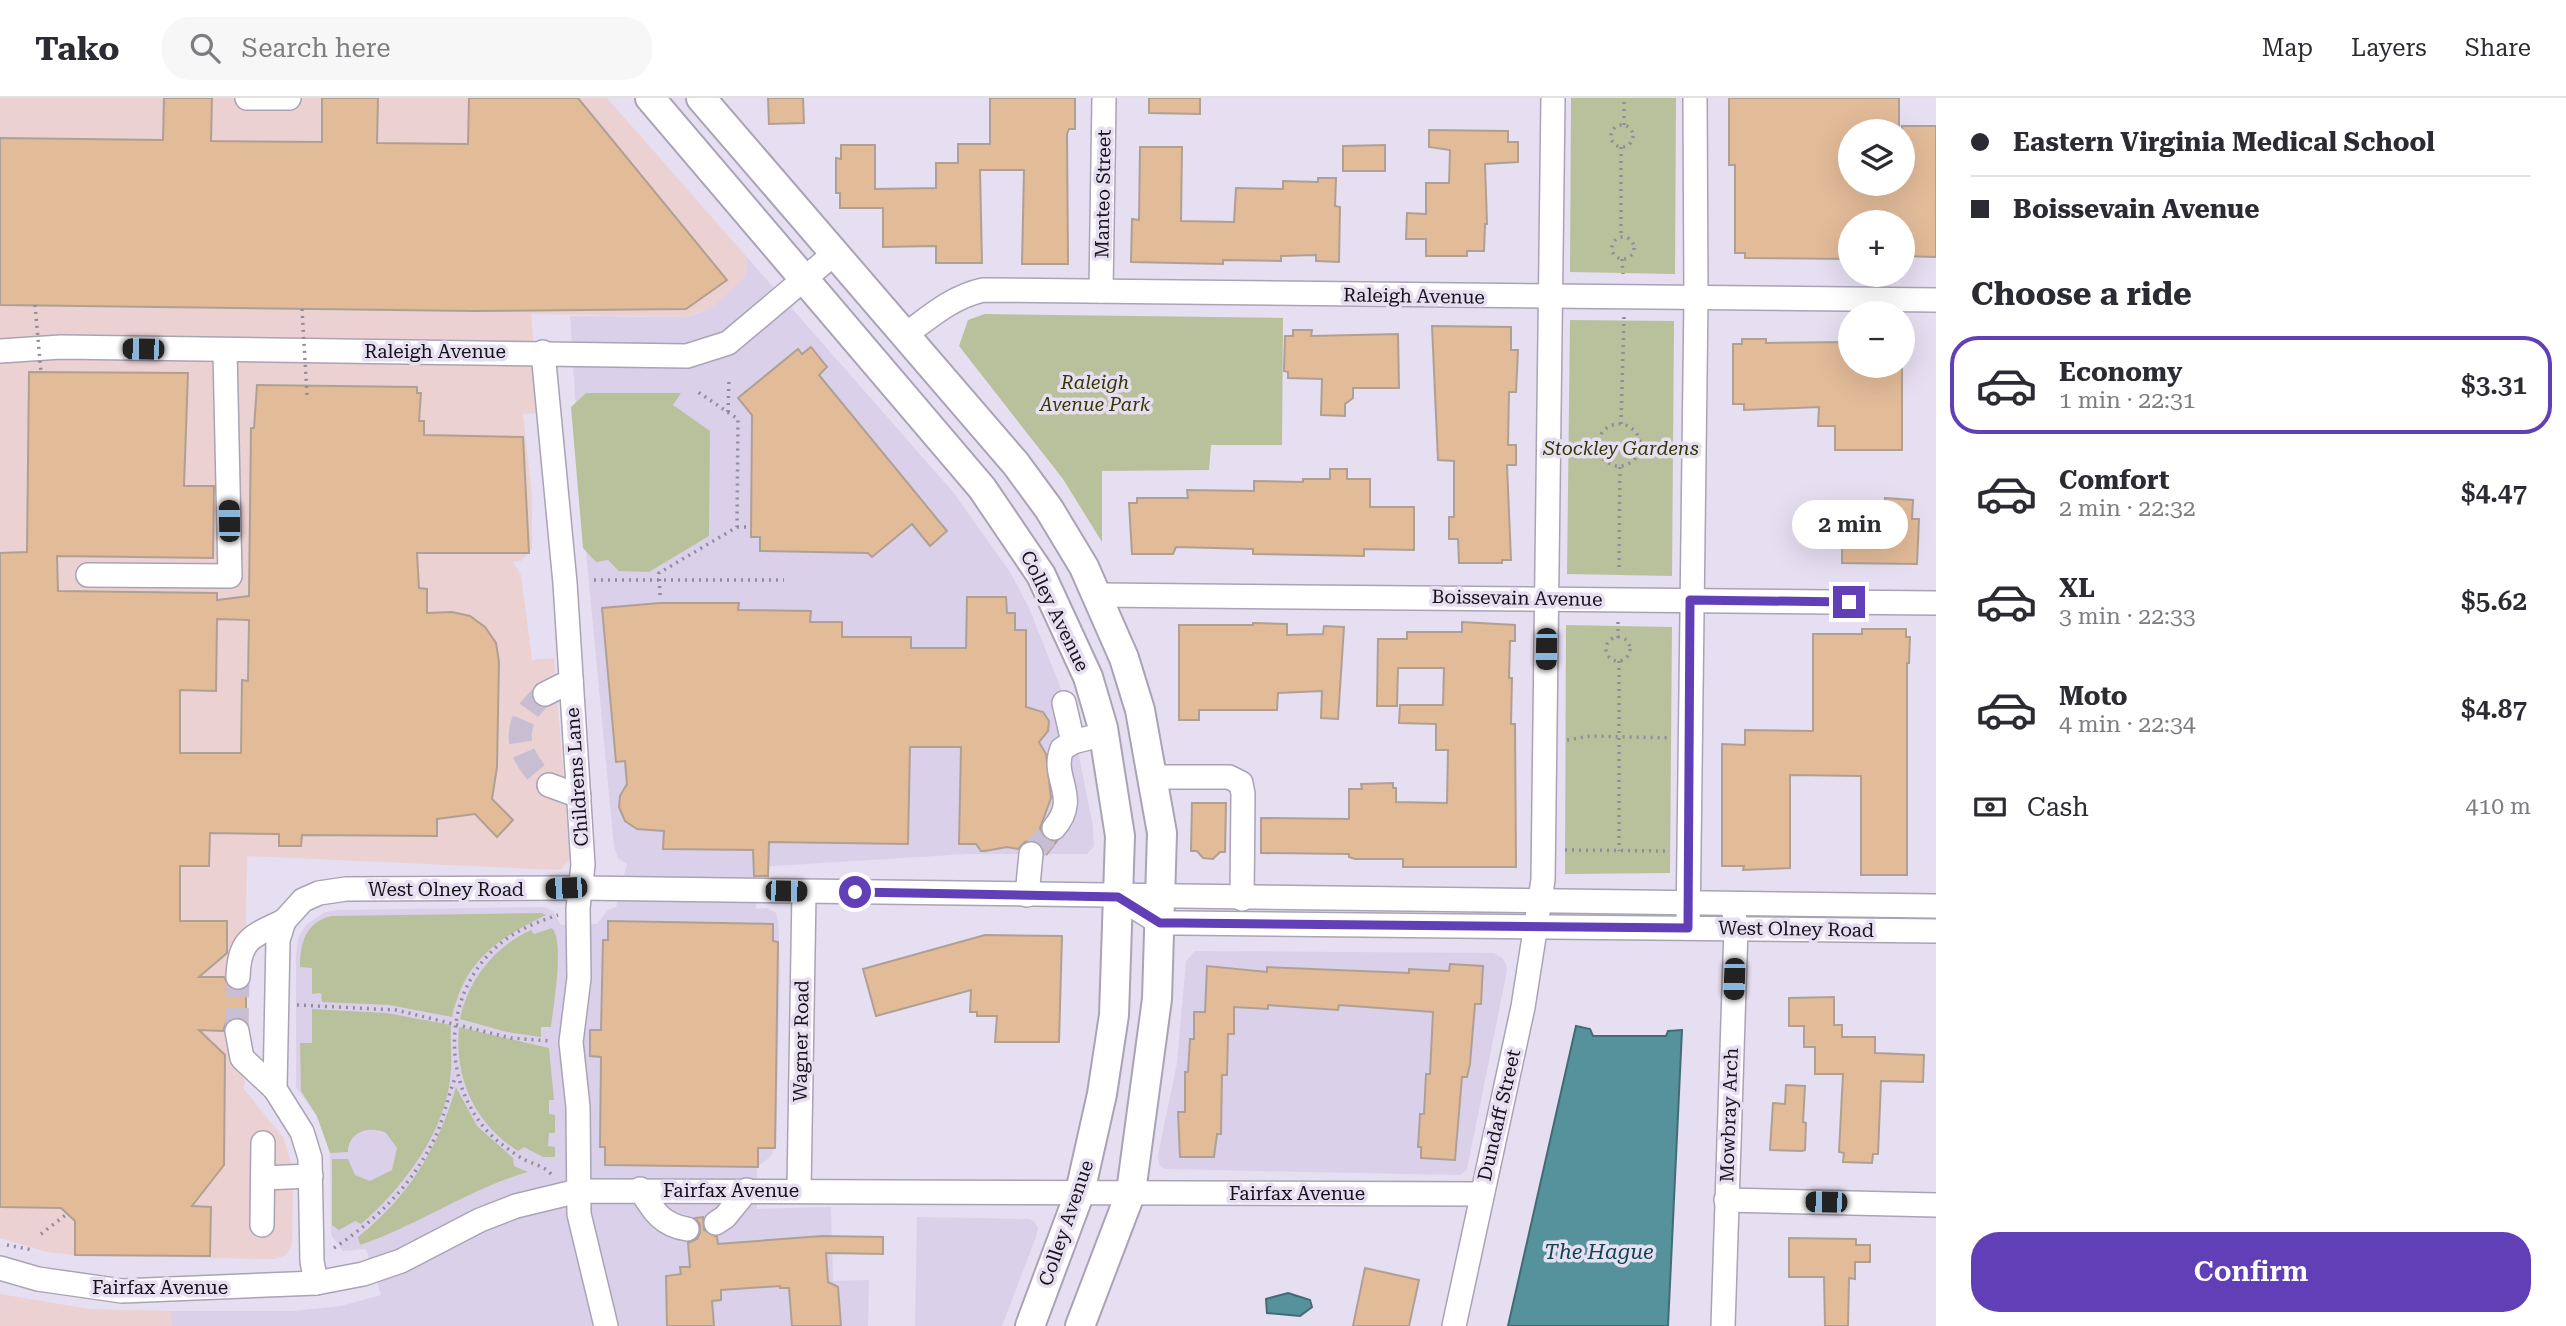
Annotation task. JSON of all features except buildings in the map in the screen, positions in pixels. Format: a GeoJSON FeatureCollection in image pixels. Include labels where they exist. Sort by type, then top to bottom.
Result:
{"type":"FeatureCollection","features":[{"type":"Feature","properties":{"kind":"main road","name":"Colley Avenue"},"geometry":{"type":"LineString","coordinates":[[650,98],[974,478],[1010,525],[1041,575],[1088,677],[1104,734],[1120,836],[1114,1015],[1102,1094],[1080,1192],[1030,1326]]}},
{"type":"Feature","properties":{"kind":"main road"},"geometry":{"type":"LineString","coordinates":[[701,98],[1023,473],[1049,509],[1098,595],[1124,658],[1140,710],[1162,833],[1157,999],[1130,1192],[1080,1326]]}},
{"type":"Feature","properties":{"kind":"street"},"geometry":{"type":"LineString","coordinates":[[247,98],[289,98]]}},
{"type":"Feature","properties":{"kind":"street","name":"Manteo Street"},"geometry":{"type":"LineString","coordinates":[[1101,291],[1104,98]]}},
{"type":"Feature","properties":{"kind":"street"},"geometry":{"type":"LineString","coordinates":[[1541,903],[1544,850],[1553,98]]}},
{"type":"Feature","properties":{"kind":"street"},"geometry":{"type":"LineString","coordinates":[[1688,928],[1690,600],[1696,297],[1695,98]]}},
{"type":"Feature","properties":{"kind":"street","name":"Raleigh Avenue"},"geometry":{"type":"LineString","coordinates":[[0,351],[61,347],[687,356],[710,351],[728,343],[835,253]]}},
{"type":"Feature","properties":{"kind":"street","name":"Raleigh Avenue"},"geometry":{"type":"LineString","coordinates":[[905,335],[946,304],[964,294],[983,289],[1551,298],[1936,300]]}},
{"type":"Feature","properties":{"kind":"street"},"geometry":{"type":"LineString","coordinates":[[88,575],[230,576],[225,351]]}},
{"type":"Feature","properties":{"kind":"street","name":"Childrens Lane"},"geometry":{"type":"LineString","coordinates":[[543,352],[571,681],[583,865],[579,978],[571,1042],[578,1107],[578,1191],[581,1227],[606,1326]]}},
{"type":"Feature","properties":{"kind":"street","name":"Boissevain Avenue"},"geometry":{"type":"LineString","coordinates":[[1098,595],[1547,597],[1936,603]]}},
{"type":"Feature","properties":{"kind":"street"},"geometry":{"type":"LineString","coordinates":[[545,694],[571,681]]}},
{"type":"Feature","properties":{"kind":"street"},"geometry":{"type":"LineString","coordinates":[[1064,703],[1073,742]]}},
{"type":"Feature","properties":{"kind":"street"},"geometry":{"type":"LineString","coordinates":[[1054,828],[1064,814],[1067,800],[1059,757],[1062,749],[1073,742],[1104,734]]}},
{"type":"Feature","properties":{"kind":"street"},"geometry":{"type":"LineString","coordinates":[[1154,777],[1229,777],[1241,782],[1242,899]]}},
{"type":"Feature","properties":{"kind":"street"},"geometry":{"type":"LineString","coordinates":[[548,785],[579,796]]}},
{"type":"Feature","properties":{"kind":"street"},"geometry":{"type":"LineString","coordinates":[[1027,895],[1031,854]]}},
{"type":"Feature","properties":{"kind":"street","name":"West Olney Road"},"geometry":{"type":"LineString","coordinates":[[238,977],[239,955],[250,937],[284,921],[303,900],[318,893],[346,889],[581,888],[1118,897],[1161,909],[1536,928],[1936,931]]}},
{"type":"Feature","properties":{"kind":"street","name":"Wagner Road"},"geometry":{"type":"LineString","coordinates":[[799,1190],[804,892]]}},
{"type":"Feature","properties":{"kind":"street","name":"West Olney Road"},"geometry":{"type":"LineString","coordinates":[[1161,909],[1242,899],[1936,906]]}},
{"type":"Feature","properties":{"kind":"street","name":"Dundaff Street"},"geometry":{"type":"LineString","coordinates":[[1454,1326],[1523,1007],[1541,903]]}},
{"type":"Feature","properties":{"kind":"street","name":"Mowbray Arch"},"geometry":{"type":"LineString","coordinates":[[1723,1326],[1736,928],[1732,905]]}},
{"type":"Feature","properties":{"kind":"street"},"geometry":{"type":"LineString","coordinates":[[275,1089],[278,940],[284,921]]}},
{"type":"Feature","properties":{"kind":"street"},"geometry":{"type":"LineString","coordinates":[[237,1031],[242,1058],[275,1089],[302,1132],[311,1176],[312,1261],[316,1283]]}},
{"type":"Feature","properties":{"kind":"street"},"geometry":{"type":"LineString","coordinates":[[262,1225],[263,1143]]}},
{"type":"Feature","properties":{"kind":"street"},"geometry":{"type":"LineString","coordinates":[[263,1178],[311,1176]]}},
{"type":"Feature","properties":{"kind":"street"},"geometry":{"type":"LineString","coordinates":[[640,1189],[662,1220],[670,1226],[687,1229]]}},
{"type":"Feature","properties":{"kind":"street"},"geometry":{"type":"LineString","coordinates":[[716,1223],[725,1217],[747,1190]]}},
{"type":"Feature","properties":{"kind":"street","name":"Fairfax Avenue"},"geometry":{"type":"LineString","coordinates":[[0,1268],[38,1279],[122,1291],[316,1283],[363,1274],[401,1261],[480,1220],[516,1206],[578,1191],[799,1190],[1058,1195],[1080,1192],[1481,1194]]}},
{"type":"Feature","properties":{"kind":"street"},"geometry":{"type":"LineString","coordinates":[[1726,1200],[1936,1205]]}},
{"type":"Feature","properties":{"kind":"path"},"geometry":{"type":"LineString","coordinates":[[1621,147],[1631,143],[1633,135],[1624,125],[1624,98]]}},
{"type":"Feature","properties":{"kind":"path"},"geometry":{"type":"LineString","coordinates":[[1621,147],[1613,142],[1612,135],[1614,129],[1624,125]]}},
{"type":"Feature","properties":{"kind":"path"},"geometry":{"type":"LineString","coordinates":[[1621,147],[1621,237],[1612,247],[1614,254],[1622,259],[1629,257],[1634,247],[1628,238],[1621,237]]}},
{"type":"Feature","properties":{"kind":"path"},"geometry":{"type":"LineString","coordinates":[[1621,424],[1625,297],[1622,259]]}},
{"type":"Feature","properties":{"kind":"path"},"geometry":{"type":"LineString","coordinates":[[35,305],[41,372]]}},
{"type":"Feature","properties":{"kind":"path"},"geometry":{"type":"LineString","coordinates":[[302,309],[307,395]]}},
{"type":"Feature","properties":{"kind":"path"},"geometry":{"type":"LineString","coordinates":[[728,412],[729,379]]}},
{"type":"Feature","properties":{"kind":"path"},"geometry":{"type":"LineString","coordinates":[[695,390],[738,419],[737,527]]}},
{"type":"Feature","properties":{"kind":"path"},"geometry":{"type":"LineString","coordinates":[[1621,424],[1637,433],[1640,446],[1634,459],[1620,466],[1602,458],[1597,444],[1602,431],[1621,424]]}},
{"type":"Feature","properties":{"kind":"path"},"geometry":{"type":"LineString","coordinates":[[1619,567],[1620,466]]}},
{"type":"Feature","properties":{"kind":"path"},"geometry":{"type":"LineString","coordinates":[[660,595],[659,573],[737,527],[751,527]]}},
{"type":"Feature","properties":{"kind":"path"},"geometry":{"type":"LineString","coordinates":[[594,580],[784,580]]}},
{"type":"Feature","properties":{"kind":"path"},"geometry":{"type":"LineString","coordinates":[[1618,638],[1619,613]]}},
{"type":"Feature","properties":{"kind":"path"},"geometry":{"type":"LineString","coordinates":[[1618,638],[1625,640],[1630,647],[1629,655],[1619,661],[1612,659],[1607,650],[1609,643],[1618,638]]}},
{"type":"Feature","properties":{"kind":"path"},"geometry":{"type":"LineString","coordinates":[[1619,661],[1619,850]]}},
{"type":"Feature","properties":{"kind":"path"},"geometry":{"type":"LineString","coordinates":[[1545,740],[1619,736],[1690,738]]}},
{"type":"Feature","properties":{"kind":"path"},"geometry":{"type":"LineString","coordinates":[[1544,850],[1669,851]]}},
{"type":"Feature","properties":{"kind":"path"},"geometry":{"type":"LineString","coordinates":[[334,1248],[385,1209],[414,1173],[437,1132],[456,1076],[456,1022],[467,986],[489,954],[524,929],[560,914]]}},
{"type":"Feature","properties":{"kind":"path"},"geometry":{"type":"LineString","coordinates":[[290,1005],[396,1010],[456,1022],[511,1038],[554,1041]]}},
{"type":"Feature","properties":{"kind":"path"},"geometry":{"type":"LineString","coordinates":[[456,1076],[467,1101],[492,1136],[508,1150],[549,1171],[552,1178]]}},
{"type":"Feature","properties":{"kind":"path"},"geometry":{"type":"LineString","coordinates":[[41,1234],[67,1214]]}},
{"type":"Feature","properties":{"kind":"path"},"geometry":{"type":"LineString","coordinates":[[4,1245],[33,1250]]}},
{"type":"Feature","properties":{"kind":"shaded area"},"geometry":{"type":"Polygon","coordinates":[[[0,98],[607,98],[745,255],[747,268],[743,279],[714,306],[688,317],[531,314],[539,413],[523,414],[532,495],[532,549],[521,561],[513,562],[521,575],[532,660],[554,658],[570,859],[560,870],[247,856],[244,1089],[284,1139],[293,1169],[292,1245],[286,1255],[275,1259],[83,1256],[47,1252],[0,1238],[0,98]]]}},
{"type":"Feature","properties":{"kind":"shaded area"},"geometry":{"type":"Polygon","coordinates":[[[745,255],[953,492],[1010,572],[1029,608],[1071,714],[1093,827],[1094,846],[1087,854],[967,854],[756,867],[756,909],[767,908],[776,913],[780,968],[776,1147],[769,1158],[757,1167],[757,1209],[831,1207],[833,1281],[869,1280],[868,1326],[172,1326],[170,1311],[293,1311],[341,1306],[381,1295],[366,1249],[343,1251],[331,1235],[330,1150],[316,1115],[296,1087],[296,954],[298,938],[306,925],[325,912],[338,910],[543,907],[553,911],[561,925],[597,924],[608,910],[616,907],[627,864],[618,858],[614,847],[583,520],[570,316],[688,317],[702,312],[743,279],[747,268],[745,255]]]}},
{"type":"Feature","properties":{"kind":"shaded area"},"geometry":{"type":"Polygon","coordinates":[[[1195,951],[1494,953],[1502,958],[1507,966],[1506,976],[1467,1169],[1460,1175],[1164,1169],[1159,1164],[1158,1155],[1177,1063],[1186,961],[1195,951]]]}},
{"type":"Feature","properties":{"kind":"shaded area"},"geometry":{"type":"Polygon","coordinates":[[[917,1217],[1034,1221],[1038,1228],[1036,1237],[1002,1326],[915,1326],[917,1217]]]}},
{"type":"Feature","properties":{"kind":"shaded area"},"geometry":{"type":"Polygon","coordinates":[[[0,1294],[89,1309],[170,1311],[172,1326],[0,1326],[0,1294]]]}},
{"type":"Feature","properties":{"kind":"green space"},"geometry":{"type":"Polygon","coordinates":[[[1571,98],[1676,98],[1675,274],[1570,272],[1571,98]]]}},
{"type":"Feature","properties":{"kind":"green space","name":"Raleigh Avenue Park"},"geometry":{"type":"Polygon","coordinates":[[[985,314],[1283,318],[1282,445],[1211,445],[1209,470],[1102,471],[1102,542],[1063,479],[959,346],[968,320],[985,314]]]}},
{"type":"Feature","properties":{"kind":"green space","name":"Stockley Gardens"},"geometry":{"type":"Polygon","coordinates":[[[1570,320],[1674,321],[1672,576],[1567,574],[1570,320]]]}},
{"type":"Feature","properties":{"kind":"green space"},"geometry":{"type":"Polygon","coordinates":[[[586,393],[681,393],[673,405],[710,431],[709,536],[649,572],[619,571],[608,560],[596,562],[583,548],[571,407],[586,393]]]}},
{"type":"Feature","properties":{"kind":"green space"},"geometry":{"type":"Polygon","coordinates":[[[1566,625],[1672,627],[1670,873],[1565,874],[1566,625]]]}},
{"type":"Feature","properties":{"kind":"green space"},"geometry":{"type":"Polygon","coordinates":[[[546,915],[498,943],[475,966],[465,980],[452,1017],[389,1005],[322,1002],[321,993],[312,994],[312,968],[300,967],[301,950],[306,935],[315,924],[331,916],[546,915]]]}},
{"type":"Feature","properties":{"kind":"green space"},"geometry":{"type":"Polygon","coordinates":[[[552,928],[558,947],[556,991],[551,1027],[541,1027],[541,1037],[507,1032],[460,1019],[469,991],[494,955],[531,930],[534,934],[552,928]]]}},
{"type":"Feature","properties":{"kind":"green space"},"geometry":{"type":"Polygon","coordinates":[[[312,1009],[387,1013],[451,1025],[448,1091],[433,1134],[408,1174],[377,1209],[361,1224],[355,1221],[339,1230],[332,1225],[332,1159],[348,1159],[355,1175],[370,1181],[392,1170],[397,1148],[386,1133],[367,1130],[352,1139],[348,1152],[330,1153],[317,1116],[301,1091],[300,1043],[312,1043],[312,1009]]]}},
{"type":"Feature","properties":{"kind":"green space"},"geometry":{"type":"Polygon","coordinates":[[[459,1027],[549,1048],[554,1100],[549,1100],[549,1114],[555,1115],[555,1133],[549,1133],[548,1146],[555,1147],[555,1157],[543,1157],[524,1147],[518,1151],[503,1140],[479,1113],[464,1082],[458,1046],[459,1027]]]}},
{"type":"Feature","properties":{"kind":"green space"},"geometry":{"type":"Polygon","coordinates":[[[456,1087],[477,1126],[513,1158],[514,1166],[528,1172],[485,1188],[403,1228],[360,1245],[358,1237],[392,1205],[419,1170],[440,1131],[456,1087]]]}},
{"type":"Feature","properties":{"kind":"water","name":"The Hague"},"geometry":{"type":"Polygon","coordinates":[[[1576,1026],[1590,1029],[1593,1036],[1666,1036],[1668,1031],[1682,1030],[1668,1326],[1508,1326],[1576,1026]]]}},
{"type":"Feature","properties":{"kind":"water"},"geometry":{"type":"Polygon","coordinates":[[[1288,1293],[1310,1300],[1312,1307],[1300,1316],[1267,1313],[1266,1299],[1288,1293]]]}},
{"type":"Feature","properties":{"kind":"tunnel"},"geometry":{"type":"LineString","coordinates":[[545,694],[525,716],[520,740],[529,763],[549,785]]}},
{"type":"Feature","properties":{"kind":"tunnel"},"geometry":{"type":"LineString","coordinates":[[1031,854],[1054,828]]}},
{"type":"Feature","properties":{"kind":"tunnel"},"geometry":{"type":"LineString","coordinates":[[237,1031],[238,977]]}},
{"type":"Feature","properties":{"kind":"route"},"geometry":{"type":"LineString","coordinates":[[855,892],[1118,897],[1160,923],[1688,928],[1690,600],[1849,602]]}}]}
